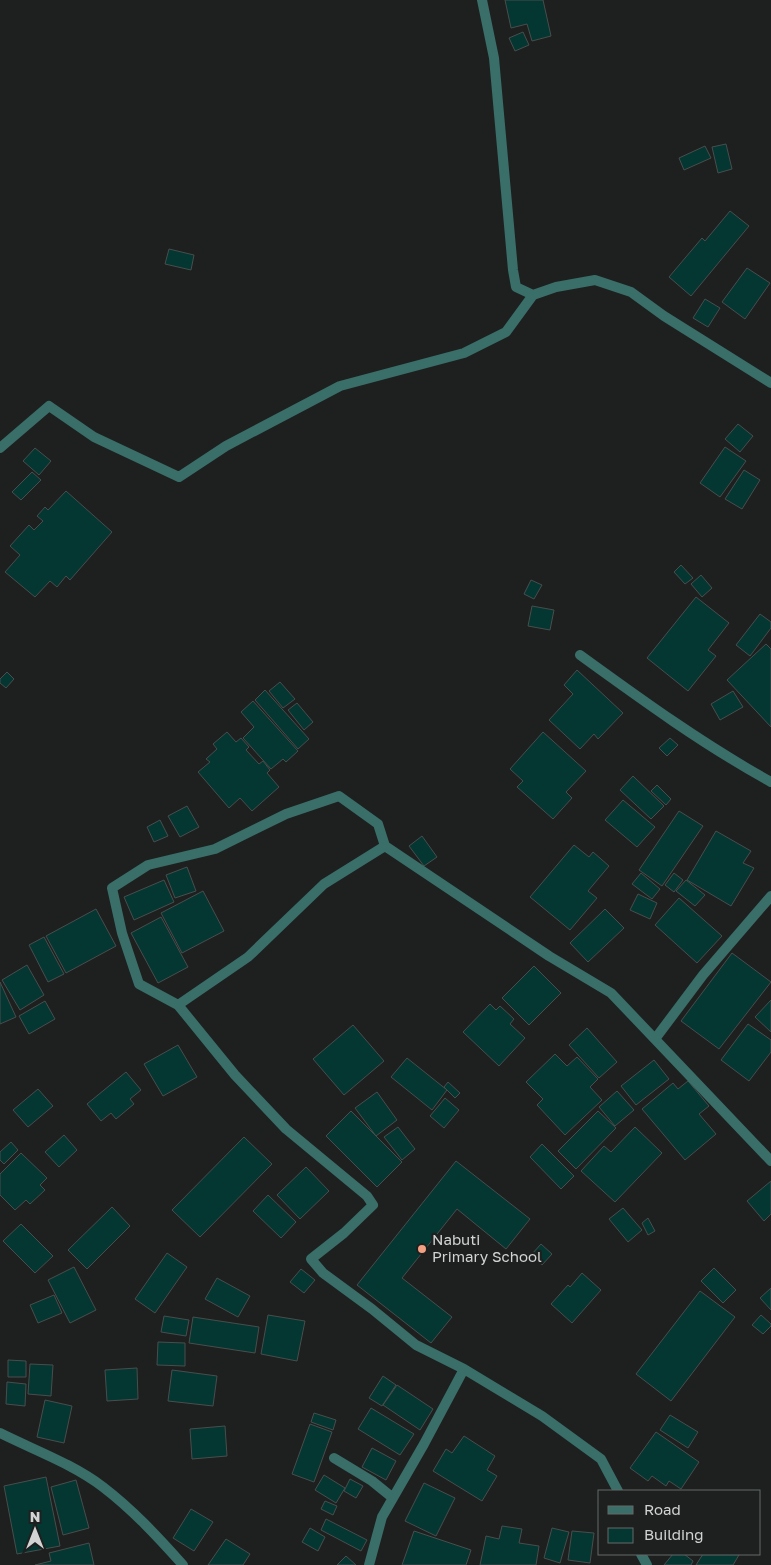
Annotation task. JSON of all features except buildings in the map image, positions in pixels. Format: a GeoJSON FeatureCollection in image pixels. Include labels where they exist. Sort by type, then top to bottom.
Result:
{"type":"FeatureCollection","features":[{"type":"Feature","properties":{"kind":"street"},"geometry":{"type":"LineString","coordinates":[[482,0],[494,58],[513,270],[516,287],[533,295]]}},
{"type":"Feature","properties":{"kind":"street"},"geometry":{"type":"LineString","coordinates":[[0,448],[49,406],[94,437],[179,477],[226,446],[340,386],[464,354],[506,332],[533,295],[556,287],[595,280],[631,292],[664,316],[771,382]]}},
{"type":"Feature","properties":{"kind":"street"},"geometry":{"type":"LineString","coordinates":[[580,655],[668,718],[738,764],[771,782]]}},
{"type":"Feature","properties":{"kind":"street"},"geometry":{"type":"LineString","coordinates":[[618,1490],[602,1459],[542,1416],[464,1369],[416,1345],[372,1309],[323,1273],[311,1259],[344,1233],[373,1205],[367,1196],[286,1129],[235,1075],[178,1005],[139,984],[122,933],[112,888],[148,865],[215,849],[286,814],[339,796],[378,824],[385,846],[549,956],[611,993],[771,1161]]}},
{"type":"Feature","properties":{"kind":"street"},"geometry":{"type":"LineString","coordinates":[[178,1005],[248,956],[324,884],[385,846]]}},
{"type":"Feature","properties":{"kind":"street"},"geometry":{"type":"LineString","coordinates":[[655,1039],[703,975],[771,896]]}},
{"type":"Feature","properties":{"kind":"street"},"geometry":{"type":"LineString","coordinates":[[370,1565],[382,1517],[464,1369]]}},
{"type":"Feature","properties":{"kind":"street"},"geometry":{"type":"LineString","coordinates":[[0,1433],[76,1470],[102,1486],[148,1525],[183,1565]]}},
{"type":"Feature","properties":{"kind":"street"},"geometry":{"type":"LineString","coordinates":[[334,1458],[372,1481],[393,1498]]}},
{"type":"Feature","properties":{"kind":"place","name":"Nabuti Primary School"},"geometry":{"type":"Point","coordinates":[422,1249]}}]}
